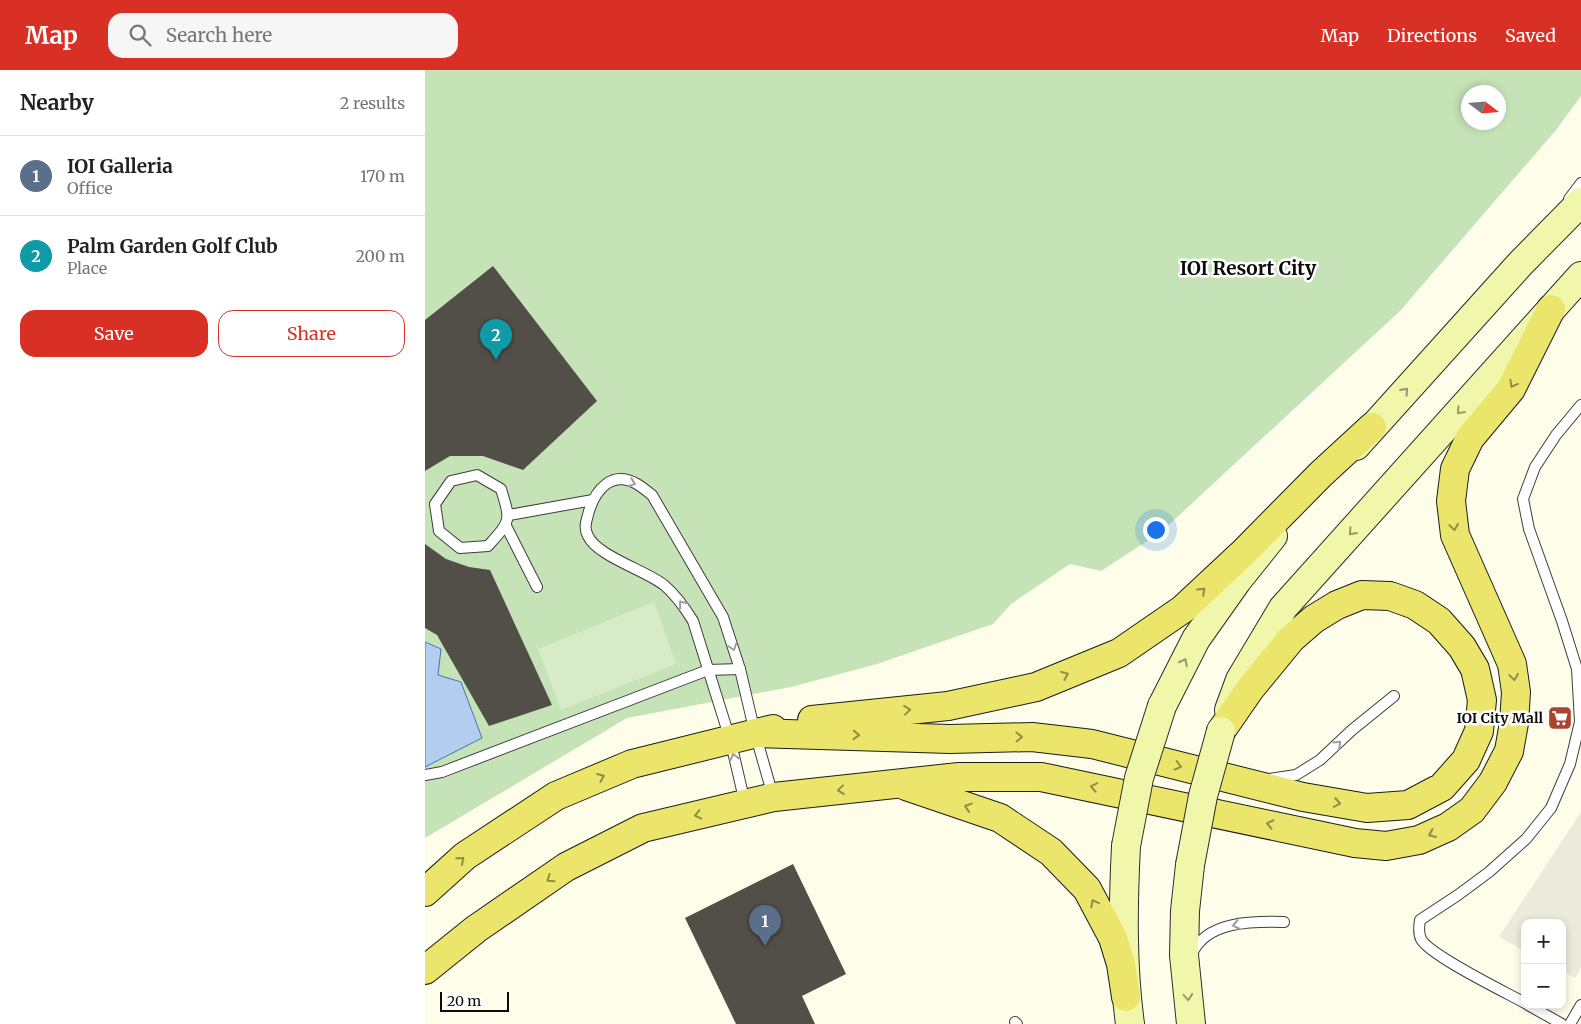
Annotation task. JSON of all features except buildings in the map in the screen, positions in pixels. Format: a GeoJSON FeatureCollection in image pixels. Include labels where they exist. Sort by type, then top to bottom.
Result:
{"type":"FeatureCollection","features":[{"type":"Feature","properties":{"kind":"main road"},"geometry":{"type":"LineString","coordinates":[[425,970],[476,929],[566,867],[643,828],[774,797],[959,776],[1041,777],[1355,843],[1386,846],[1419,840],[1448,827],[1472,810],[1493,782],[1509,751],[1515,723],[1516,692],[1512,664],[1455,535],[1451,501],[1455,469],[1470,438],[1511,389],[1551,309]]}},
{"type":"Feature","properties":{"kind":"main road"},"geometry":{"type":"LineString","coordinates":[[425,892],[465,856],[556,796],[632,764],[818,719],[948,706],[1036,687],[1119,653],[1183,609],[1243,553],[1321,474],[1372,427]]}},
{"type":"Feature","properties":{"kind":"main road"},"geometry":{"type":"LineString","coordinates":[[742,736],[1032,737],[1092,744],[1303,796],[1367,808],[1408,804],[1442,787],[1466,760],[1479,731],[1482,700],[1475,669],[1462,646],[1439,621],[1415,605],[1390,596],[1362,596],[1337,605],[1314,619],[1291,639],[1250,688],[1221,731]]}},
{"type":"Feature","properties":{"kind":"main road"},"geometry":{"type":"LineString","coordinates":[[897,783],[1001,818],[1051,852],[1087,889],[1113,938],[1121,964],[1126,998]]}},
{"type":"Feature","properties":{"kind":"street"},"geometry":{"type":"LineString","coordinates":[[1130,1024],[1126,998],[1123,925],[1126,846],[1139,778],[1162,706],[1196,639],[1237,581],[1281,526],[1521,264],[1581,202]]}},
{"type":"Feature","properties":{"kind":"street"},"geometry":{"type":"LineString","coordinates":[[1191,1024],[1185,956],[1185,911],[1190,865],[1203,796],[1221,731],[1240,680],[1283,608],[1581,276]]}},
{"type":"Feature","properties":{"kind":"lane"},"geometry":{"type":"LineString","coordinates":[[1521,264],[1581,183]]}},
{"type":"Feature","properties":{"kind":"lane"},"geometry":{"type":"LineString","coordinates":[[1521,1001],[1435,954],[1421,940],[1419,929],[1420,920],[1489,872],[1527,839],[1551,808],[1570,764],[1580,722],[1577,669],[1529,529],[1523,499],[1535,467],[1556,435],[1581,405]]}},
{"type":"Feature","properties":{"kind":"lane"},"geometry":{"type":"LineString","coordinates":[[477,475],[501,489],[509,515],[506,526],[487,546],[460,548],[439,531],[435,504],[451,481],[477,475]]}},
{"type":"Feature","properties":{"kind":"lane"},"geometry":{"type":"LineString","coordinates":[[745,804],[742,736],[741,669],[723,617],[652,495],[635,483],[622,479],[609,481],[601,487],[593,500],[585,530],[589,539],[602,550],[664,585],[682,603],[693,621],[708,670],[742,736],[774,797]]}},
{"type":"Feature","properties":{"kind":"lane"},"geometry":{"type":"LineString","coordinates":[[509,515],[593,500]]}},
{"type":"Feature","properties":{"kind":"lane"},"geometry":{"type":"LineString","coordinates":[[506,526],[537,587]]}},
{"type":"Feature","properties":{"kind":"lane"},"geometry":{"type":"LineString","coordinates":[[425,775],[451,768],[708,670],[741,669]]}},
{"type":"Feature","properties":{"kind":"lane"},"geometry":{"type":"LineString","coordinates":[[1248,783],[1296,775],[1320,760],[1352,730],[1394,696]]}},
{"type":"Feature","properties":{"kind":"lane"},"geometry":{"type":"LineString","coordinates":[[1186,970],[1196,946],[1211,932],[1256,921],[1284,922]]}},
{"type":"Feature","properties":{"kind":"lane"},"geometry":{"type":"LineString","coordinates":[[1570,1024],[1581,1005]]}},
{"type":"Feature","properties":{"kind":"lane"},"geometry":{"type":"LineString","coordinates":[[1535,1009],[1562,1024]]}},
{"type":"Feature","properties":{"kind":"green space"},"geometry":{"type":"Polygon","coordinates":[[[425,70],[1581,70],[1581,96],[1556,130],[1400,311],[1161,532],[1101,571],[1070,564],[1011,604],[993,624],[877,664],[791,687],[627,718],[425,838],[425,70]]]}},
{"type":"Feature","properties":{"kind":"green space"},"geometry":{"type":"Polygon","coordinates":[[[654,602],[676,664],[561,710],[538,649],[654,602]]]}},
{"type":"Feature","properties":{"kind":"shaded area"},"geometry":{"type":"Polygon","coordinates":[[[1581,812],[1581,967],[1575,978],[1566,973],[1566,919],[1521,919],[1521,949],[1499,937],[1581,812]]]}},
{"type":"Feature","properties":{"kind":"water"},"geometry":{"type":"Polygon","coordinates":[[[425,642],[441,649],[438,675],[461,682],[482,738],[425,767],[425,642]]]}},
{"type":"Feature","properties":{"kind":"place","name":"Palm Garden Golf Club"},"geometry":{"type":"Point","coordinates":[496,360]}},
{"type":"Feature","properties":{"kind":"place","name":"IOI City Mall"},"geometry":{"type":"Point","coordinates":[1560,718]}},
{"type":"Feature","properties":{"kind":"place","name":"IOI Galleria"},"geometry":{"type":"Point","coordinates":[765,946]}},
{"type":"Feature","properties":{"kind":"district","name":"IOI Resort City"},"geometry":{"type":"Point","coordinates":[1248,268]}}]}
